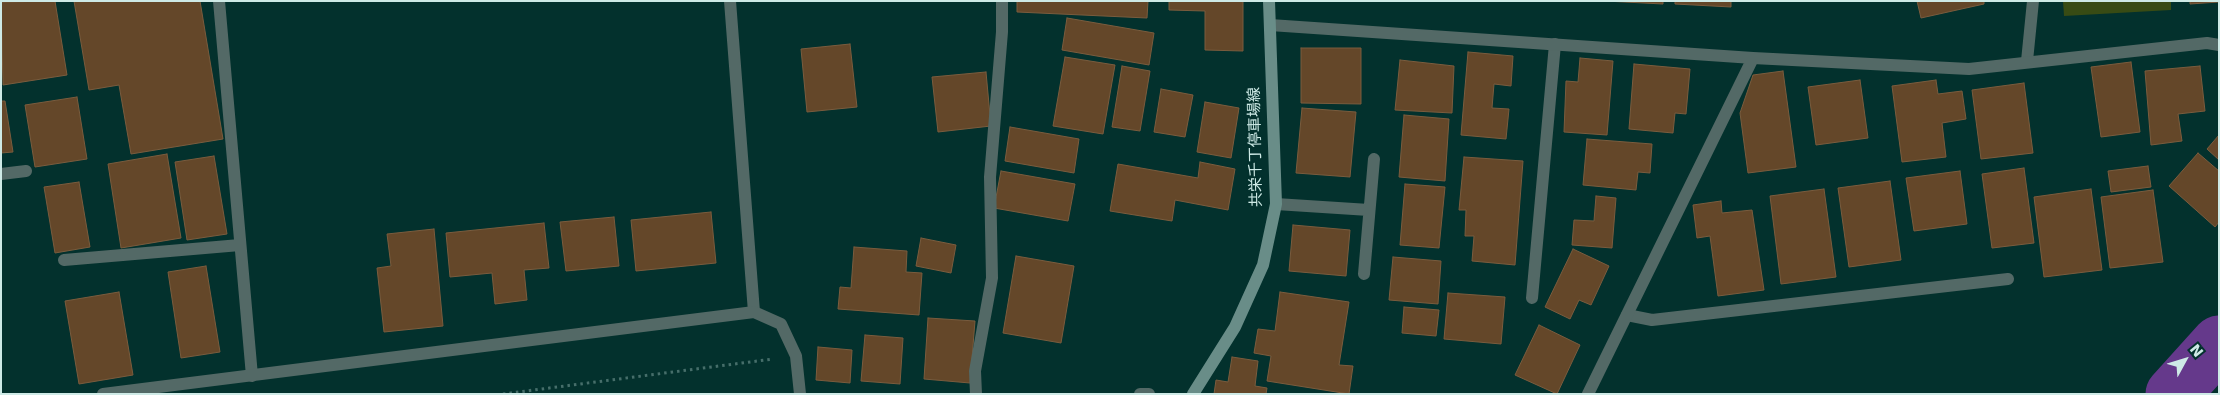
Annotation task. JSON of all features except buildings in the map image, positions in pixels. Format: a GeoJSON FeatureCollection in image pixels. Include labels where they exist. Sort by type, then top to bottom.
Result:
{"type":"FeatureCollection","features":[{"type":"Feature","properties":{"kind":"main road","name":"共栄千丁停車場線"},"geometry":{"type":"LineString","coordinates":[[1193,394],[1235,327],[1263,265],[1276,204],[1269,1]]}},
{"type":"Feature","properties":{"kind":"street"},"geometry":{"type":"LineString","coordinates":[[219,1],[252,376]]}},
{"type":"Feature","properties":{"kind":"street"},"geometry":{"type":"LineString","coordinates":[[730,1],[754,312]]}},
{"type":"Feature","properties":{"kind":"street"},"geometry":{"type":"LineString","coordinates":[[976,394],[975,371],[992,278],[990,177],[1002,32],[1002,1]]}},
{"type":"Feature","properties":{"kind":"street"},"geometry":{"type":"LineString","coordinates":[[2027,61],[2033,1]]}},
{"type":"Feature","properties":{"kind":"street"},"geometry":{"type":"LineString","coordinates":[[1270,26],[1752,58],[1969,69],[2027,61],[2207,43],[2219,45]]}},
{"type":"Feature","properties":{"kind":"street"},"geometry":{"type":"LineString","coordinates":[[1532,298],[1555,44]]}},
{"type":"Feature","properties":{"kind":"street"},"geometry":{"type":"LineString","coordinates":[[1588,394],[1752,58]]}},
{"type":"Feature","properties":{"kind":"street"},"geometry":{"type":"LineString","coordinates":[[1364,274],[1374,159]]}},
{"type":"Feature","properties":{"kind":"street"},"geometry":{"type":"LineString","coordinates":[[1,174],[26,170]]}},
{"type":"Feature","properties":{"kind":"street"},"geometry":{"type":"LineString","coordinates":[[1276,204],[1369,210]]}},
{"type":"Feature","properties":{"kind":"street"},"geometry":{"type":"LineString","coordinates":[[64,260],[240,245]]}},
{"type":"Feature","properties":{"kind":"street"},"geometry":{"type":"LineString","coordinates":[[1627,316],[1652,320],[2008,279]]}},
{"type":"Feature","properties":{"kind":"street"},"geometry":{"type":"LineString","coordinates":[[103,394],[754,312],[781,324],[796,356],[800,394]]}},
{"type":"Feature","properties":{"kind":"street"},"geometry":{"type":"LineString","coordinates":[[1140,394],[1149,394]]}},
{"type":"Feature","properties":{"kind":"path"},"geometry":{"type":"LineString","coordinates":[[503,394],[796,356]]}},
{"type":"Feature","properties":{"kind":"green space"},"geometry":{"type":"Polygon","coordinates":[[[2063,1],[2171,1],[2171,10],[2064,16],[2063,1]]]}},
{"type":"Feature","properties":{"kind":"waterway"},"geometry":{"type":"LineString","coordinates":[[2173,394],[2219,343]]}}]}
